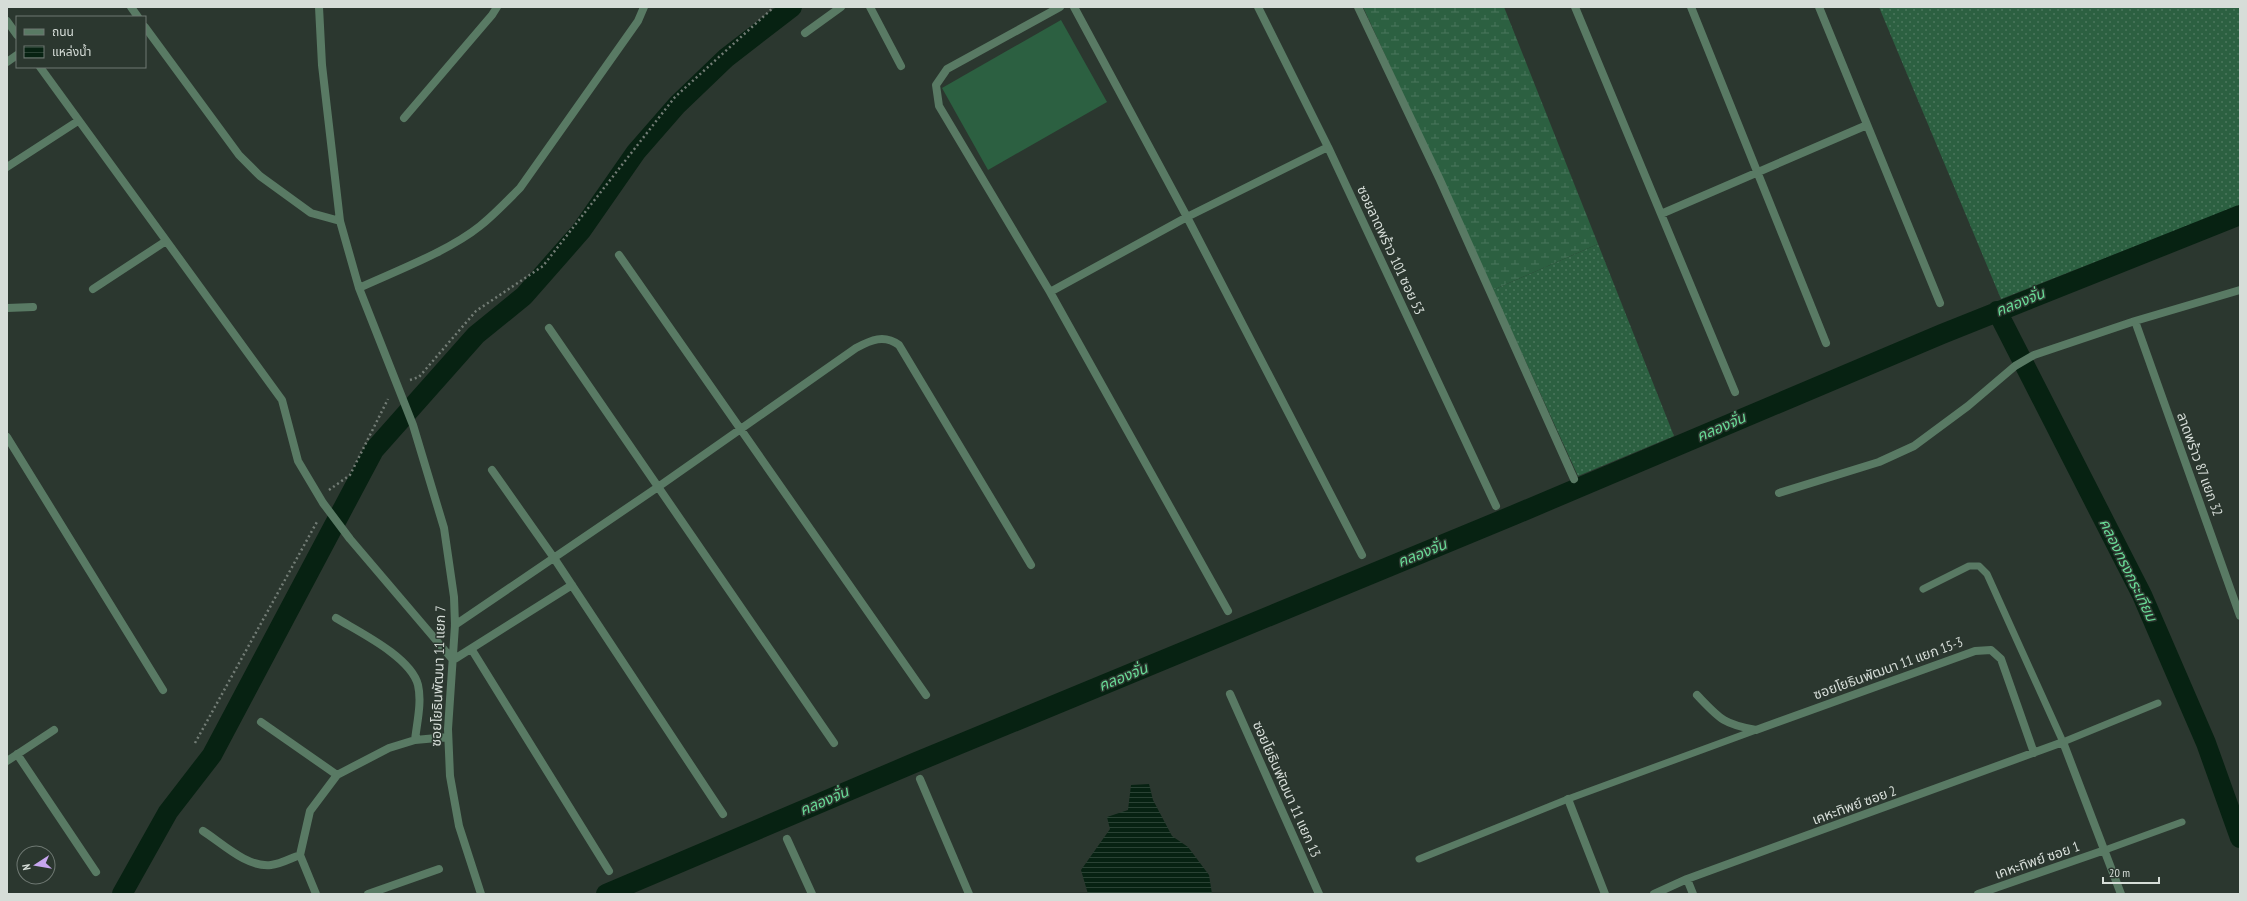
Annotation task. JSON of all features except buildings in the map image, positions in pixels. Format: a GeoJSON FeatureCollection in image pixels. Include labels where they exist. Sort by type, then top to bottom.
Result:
{"type":"FeatureCollection","features":[{"type":"Feature","properties":{"kind":"street"},"geometry":{"type":"LineString","coordinates":[[131,7],[137,16]]}},
{"type":"Feature","properties":{"kind":"street","name":"ซอยโยธินพัฒนา 11 แยก 7"},"geometry":{"type":"LineString","coordinates":[[319,7],[322,65],[340,221],[359,288],[413,425],[444,528],[454,597],[455,625],[448,737],[450,776],[459,826],[481,894]]}},
{"type":"Feature","properties":{"kind":"street"},"geometry":{"type":"LineString","coordinates":[[404,118],[492,15],[497,7]]}},
{"type":"Feature","properties":{"kind":"street"},"geometry":{"type":"LineString","coordinates":[[359,288],[457,242],[479,227],[520,188],[638,21],[644,7]]}},
{"type":"Feature","properties":{"kind":"street"},"geometry":{"type":"LineString","coordinates":[[805,33],[841,7]]}},
{"type":"Feature","properties":{"kind":"street"},"geometry":{"type":"LineString","coordinates":[[870,7],[901,66]]}},
{"type":"Feature","properties":{"kind":"street"},"geometry":{"type":"LineString","coordinates":[[1060,7],[947,69],[936,85],[939,106],[1050,292],[1228,611]]}},
{"type":"Feature","properties":{"kind":"street"},"geometry":{"type":"LineString","coordinates":[[1074,7],[1187,218],[1362,555]]}},
{"type":"Feature","properties":{"kind":"street","name":"ซอยลาดพร้าว 101 ซอย 53"},"geometry":{"type":"LineString","coordinates":[[1258,7],[1328,147],[1496,506]]}},
{"type":"Feature","properties":{"kind":"street"},"geometry":{"type":"LineString","coordinates":[[1358,7],[1440,180],[1574,479]]}},
{"type":"Feature","properties":{"kind":"street"},"geometry":{"type":"LineString","coordinates":[[1575,7],[1735,392]]}},
{"type":"Feature","properties":{"kind":"street"},"geometry":{"type":"LineString","coordinates":[[1691,7],[1826,342]]}},
{"type":"Feature","properties":{"kind":"street"},"geometry":{"type":"LineString","coordinates":[[1819,7],[1940,303]]}},
{"type":"Feature","properties":{"kind":"street"},"geometry":{"type":"LineString","coordinates":[[8,26],[16,34]]}},
{"type":"Feature","properties":{"kind":"street"},"geometry":{"type":"LineString","coordinates":[[146,28],[239,155],[260,176],[311,213],[340,221]]}},
{"type":"Feature","properties":{"kind":"street"},"geometry":{"type":"LineString","coordinates":[[7,62],[16,56]]}},
{"type":"Feature","properties":{"kind":"street"},"geometry":{"type":"LineString","coordinates":[[41,68],[282,400],[298,461],[321,501],[350,539],[453,660],[472,650],[572,585]]}},
{"type":"Feature","properties":{"kind":"street"},"geometry":{"type":"LineString","coordinates":[[7,167],[78,121]]}},
{"type":"Feature","properties":{"kind":"street"},"geometry":{"type":"LineString","coordinates":[[1661,214],[1868,125]]}},
{"type":"Feature","properties":{"kind":"street"},"geometry":{"type":"LineString","coordinates":[[1050,292],[1187,218],[1328,147]]}},
{"type":"Feature","properties":{"kind":"street"},"geometry":{"type":"LineString","coordinates":[[93,289],[166,241]]}},
{"type":"Feature","properties":{"kind":"street"},"geometry":{"type":"LineString","coordinates":[[619,255],[926,695]]}},
{"type":"Feature","properties":{"kind":"street"},"geometry":{"type":"LineString","coordinates":[[1779,493],[1879,462],[1914,446],[1968,406],[2014,366],[2027,359],[2135,321],[2240,290]]}},
{"type":"Feature","properties":{"kind":"street"},"geometry":{"type":"LineString","coordinates":[[7,308],[33,307]]}},
{"type":"Feature","properties":{"kind":"street","name":"ลาดพร้าว 87 แยก 32"},"geometry":{"type":"LineString","coordinates":[[2135,321],[2240,616]]}},
{"type":"Feature","properties":{"kind":"street"},"geometry":{"type":"LineString","coordinates":[[549,328],[834,743]]}},
{"type":"Feature","properties":{"kind":"street"},"geometry":{"type":"LineString","coordinates":[[455,625],[658,487],[856,348],[882,338],[892,339],[900,345],[1031,564]]}},
{"type":"Feature","properties":{"kind":"street"},"geometry":{"type":"LineString","coordinates":[[7,437],[163,690]]}},
{"type":"Feature","properties":{"kind":"street"},"geometry":{"type":"LineString","coordinates":[[492,470],[554,558],[723,814]]}},
{"type":"Feature","properties":{"kind":"street"},"geometry":{"type":"LineString","coordinates":[[336,618],[403,660],[412,673],[418,684],[419,701],[415,740]]}},
{"type":"Feature","properties":{"kind":"street"},"geometry":{"type":"LineString","coordinates":[[472,650],[609,871]]}},
{"type":"Feature","properties":{"kind":"street","name":"ซอยโยธินพัฒนา 11 แยก 15-3"},"geometry":{"type":"LineString","coordinates":[[1756,730],[1975,651],[1991,650],[2001,659],[2034,753]]}},
{"type":"Feature","properties":{"kind":"street","name":"ซอยโยธินพัฒนา 11 แยก 13"},"geometry":{"type":"LineString","coordinates":[[1230,694],[1319,894]]}},
{"type":"Feature","properties":{"kind":"street"},"geometry":{"type":"LineString","coordinates":[[1697,696],[1720,720],[1739,727],[1756,730]]}},
{"type":"Feature","properties":{"kind":"street"},"geometry":{"type":"LineString","coordinates":[[261,722],[337,775]]}},
{"type":"Feature","properties":{"kind":"street"},"geometry":{"type":"LineString","coordinates":[[7,761],[54,730]]}},
{"type":"Feature","properties":{"kind":"street"},"geometry":{"type":"LineString","coordinates":[[316,894],[300,855],[310,811],[337,775],[389,748],[415,740],[448,737]]}},
{"type":"Feature","properties":{"kind":"street"},"geometry":{"type":"LineString","coordinates":[[2063,742],[2121,894]]}},
{"type":"Feature","properties":{"kind":"street","name":"เคหะทิพย์ ซอย 2"},"geometry":{"type":"LineString","coordinates":[[1654,894],[1687,879],[2063,742]]}},
{"type":"Feature","properties":{"kind":"street"},"geometry":{"type":"LineString","coordinates":[[17,754],[96,872]]}},
{"type":"Feature","properties":{"kind":"street"},"geometry":{"type":"LineString","coordinates":[[920,779],[969,894]]}},
{"type":"Feature","properties":{"kind":"street"},"geometry":{"type":"LineString","coordinates":[[1568,800],[1605,894]]}},
{"type":"Feature","properties":{"kind":"street"},"geometry":{"type":"LineString","coordinates":[[203,831],[245,858],[259,865],[272,865],[300,855]]}},
{"type":"Feature","properties":{"kind":"street"},"geometry":{"type":"LineString","coordinates":[[787,839],[812,894]]}},
{"type":"Feature","properties":{"kind":"street","name":"เคหะทิพย์ ซอย 1"},"geometry":{"type":"LineString","coordinates":[[1978,894],[2105,850]]}},
{"type":"Feature","properties":{"kind":"street"},"geometry":{"type":"LineString","coordinates":[[368,894],[438,869]]}},
{"type":"Feature","properties":{"kind":"street"},"geometry":{"type":"LineString","coordinates":[[1687,879],[1693,894]]}},
{"type":"Feature","properties":{"kind":"lane"},"geometry":{"type":"LineString","coordinates":[[1924,590],[1969,566],[1979,566],[1987,574],[2063,742],[2158,703]]}},
{"type":"Feature","properties":{"kind":"lane"},"geometry":{"type":"LineString","coordinates":[[1420,859],[1568,800],[1756,730]]}},
{"type":"Feature","properties":{"kind":"lane"},"geometry":{"type":"LineString","coordinates":[[2105,850],[2182,822]]}},
{"type":"Feature","properties":{"kind":"path"},"geometry":{"type":"LineString","coordinates":[[195,743],[318,523],[321,501],[350,475],[397,386],[419,377],[476,310],[543,266],[675,97],[774,7]]}},
{"type":"Feature","properties":{"kind":"green space"},"geometry":{"type":"Polygon","coordinates":[[[1363,7],[1504,7],[1598,244],[1493,290],[1363,7]]]}},
{"type":"Feature","properties":{"kind":"green space"},"geometry":{"type":"Polygon","coordinates":[[[1879,7],[2240,7],[2240,205],[2001,299],[1879,7]]]}},
{"type":"Feature","properties":{"kind":"green space"},"geometry":{"type":"Polygon","coordinates":[[[1061,20],[1107,102],[988,170],[942,88],[1061,20]]]}},
{"type":"Feature","properties":{"kind":"green space"},"geometry":{"type":"Polygon","coordinates":[[[1598,244],[1674,436],[1578,476],[1493,290],[1598,244]]]}},
{"type":"Feature","properties":{"kind":"water"},"geometry":{"type":"Polygon","coordinates":[[[1149,784],[1153,800],[1172,836],[1188,847],[1209,875],[1212,894],[1088,894],[1081,870],[1110,829],[1107,817],[1128,810],[1131,785],[1149,784]]]}},
{"type":"Feature","properties":{"kind":"waterway"},"geometry":{"type":"LineString","coordinates":[[122,894],[168,812],[212,755],[374,450],[476,335],[524,296],[581,231],[636,152],[677,105],[726,58],[792,7]]}},
{"type":"Feature","properties":{"kind":"waterway","name":"คลองจั่น"},"geometry":{"type":"LineString","coordinates":[[606,894],[914,763],[1514,515],[1942,334],[2240,215]]}},
{"type":"Feature","properties":{"kind":"waterway","name":"คลองทรงกระเทียม"},"geometry":{"type":"LineString","coordinates":[[1997,311],[2142,595],[2206,743],[2240,838]]}}]}
